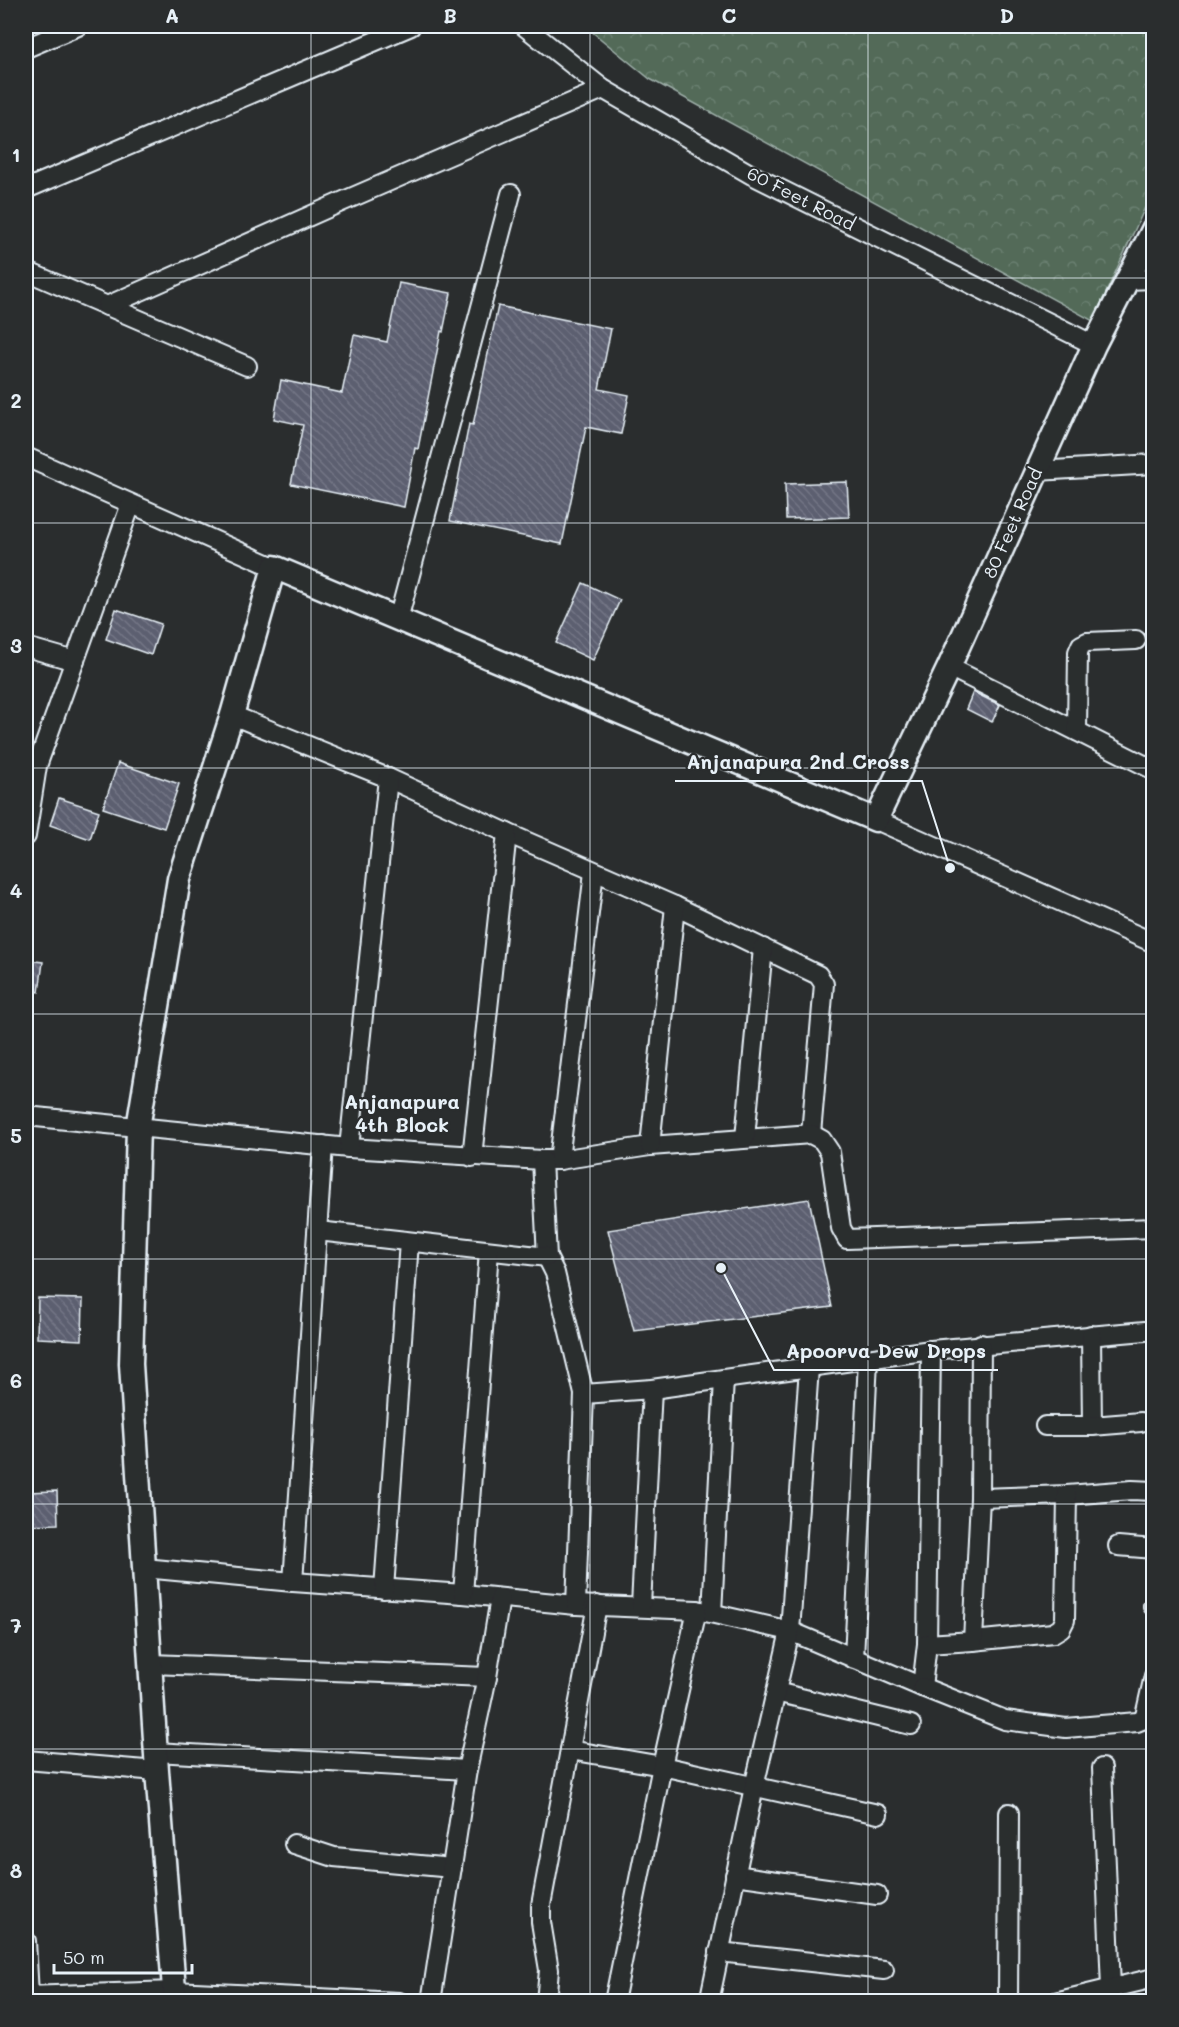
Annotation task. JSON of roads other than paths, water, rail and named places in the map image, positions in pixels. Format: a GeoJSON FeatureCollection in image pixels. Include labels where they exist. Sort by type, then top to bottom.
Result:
{"type":"FeatureCollection","features":[{"type":"Feature","properties":{"kind":"main road","name":"80 Feet Road"},"geometry":{"type":"LineString","coordinates":[[876,820],[949,667],[1094,345],[1154,228]]}},
{"type":"Feature","properties":{"kind":"main road"},"geometry":{"type":"LineString","coordinates":[[175,1996],[131,1364],[138,1128],[179,879],[232,715],[274,567],[876,820]]}},
{"type":"Feature","properties":{"kind":"street"},"geometry":{"type":"LineString","coordinates":[[26,48],[78,26]]}},
{"type":"Feature","properties":{"kind":"street"},"geometry":{"type":"LineString","coordinates":[[26,189],[411,26]]}},
{"type":"Feature","properties":{"kind":"street","name":"60 Feet Road"},"geometry":{"type":"LineString","coordinates":[[524,26],[603,89],[752,175],[1094,345]]}},
{"type":"Feature","properties":{"kind":"street"},"geometry":{"type":"LineString","coordinates":[[107,306],[603,89]]}},
{"type":"Feature","properties":{"kind":"street"},"geometry":{"type":"LineString","coordinates":[[398,620],[511,194]]}},
{"type":"Feature","properties":{"kind":"street"},"geometry":{"type":"LineString","coordinates":[[26,271],[247,366]]}},
{"type":"Feature","properties":{"kind":"street"},"geometry":{"type":"LineString","coordinates":[[1127,280],[1154,279]]}},
{"type":"Feature","properties":{"kind":"street"},"geometry":{"type":"LineString","coordinates":[[26,457],[274,567]]}},
{"type":"Feature","properties":{"kind":"street"},"geometry":{"type":"LineString","coordinates":[[1037,471],[1154,464]]}},
{"type":"Feature","properties":{"kind":"street"},"geometry":{"type":"LineString","coordinates":[[26,836],[31,764],[75,661],[131,504]]}},
{"type":"Feature","properties":{"kind":"street"},"geometry":{"type":"LineString","coordinates":[[1077,731],[1078,652],[1081,645],[1087,642],[1136,640]]}},
{"type":"Feature","properties":{"kind":"street"},"geometry":{"type":"LineString","coordinates":[[26,647],[75,661]]}},
{"type":"Feature","properties":{"kind":"street"},"geometry":{"type":"LineString","coordinates":[[949,667],[1154,770]]}},
{"type":"Feature","properties":{"kind":"street"},"geometry":{"type":"LineString","coordinates":[[232,715],[388,778],[594,872],[675,906],[818,975],[824,984],[811,1134]]}},
{"type":"Feature","properties":{"kind":"street"},"geometry":{"type":"LineString","coordinates":[[349,1148],[388,778]]}},
{"type":"Feature","properties":{"kind":"street"},"geometry":{"type":"LineString","coordinates":[[876,820],[1151,935]]}},
{"type":"Feature","properties":{"kind":"street"},"geometry":{"type":"LineString","coordinates":[[472,1157],[507,833]]}},
{"type":"Feature","properties":{"kind":"street"},"geometry":{"type":"LineString","coordinates":[[576,1605],[584,1394],[555,1273],[547,1257],[550,1160],[594,872]]}},
{"type":"Feature","properties":{"kind":"street"},"geometry":{"type":"LineString","coordinates":[[650,1146],[675,906]]}},
{"type":"Feature","properties":{"kind":"street"},"geometry":{"type":"LineString","coordinates":[[745,1138],[763,948]]}},
{"type":"Feature","properties":{"kind":"street"},"geometry":{"type":"LineString","coordinates":[[26,1116],[349,1148],[550,1160],[650,1146],[811,1134],[822,1140],[830,1152],[841,1228],[847,1239],[1154,1228]]}},
{"type":"Feature","properties":{"kind":"street"},"geometry":{"type":"LineString","coordinates":[[293,1582],[323,1145]]}},
{"type":"Feature","properties":{"kind":"street"},"geometry":{"type":"LineString","coordinates":[[318,1231],[547,1257]]}},
{"type":"Feature","properties":{"kind":"street"},"geometry":{"type":"LineString","coordinates":[[384,1589],[410,1242]]}},
{"type":"Feature","properties":{"kind":"street"},"geometry":{"type":"LineString","coordinates":[[462,1594],[489,1251]]}},
{"type":"Feature","properties":{"kind":"street"},"geometry":{"type":"LineString","coordinates":[[584,1394],[652,1389],[981,1344],[1145,1331]]}},
{"type":"Feature","properties":{"kind":"street"},"geometry":{"type":"LineString","coordinates":[[1091,1335],[1092,1425]]}},
{"type":"Feature","properties":{"kind":"street"},"geometry":{"type":"LineString","coordinates":[[973,1641],[980,1498],[981,1344]]}},
{"type":"Feature","properties":{"kind":"street"},"geometry":{"type":"LineString","coordinates":[[922,1687],[927,1644],[931,1350]]}},
{"type":"Feature","properties":{"kind":"street"},"geometry":{"type":"LineString","coordinates":[[854,1659],[867,1359]]}},
{"type":"Feature","properties":{"kind":"street"},"geometry":{"type":"LineString","coordinates":[[709,2001],[754,1787],[790,1631],[809,1368]]}},
{"type":"Feature","properties":{"kind":"street"},"geometry":{"type":"LineString","coordinates":[[614,2001],[662,1766],[704,1611],[724,1379]]}},
{"type":"Feature","properties":{"kind":"street"},"geometry":{"type":"LineString","coordinates":[[641,1606],[652,1389]]}},
{"type":"Feature","properties":{"kind":"street"},"geometry":{"type":"LineString","coordinates":[[1045,1426],[1141,1422]]}},
{"type":"Feature","properties":{"kind":"street"},"geometry":{"type":"LineString","coordinates":[[980,1498],[1132,1490],[1154,1491]]}},
{"type":"Feature","properties":{"kind":"street"},"geometry":{"type":"LineString","coordinates":[[927,1644],[1053,1634],[1061,1628],[1065,1620],[1067,1495]]}},
{"type":"Feature","properties":{"kind":"street"},"geometry":{"type":"LineString","coordinates":[[1118,1546],[1154,1549]]}},
{"type":"Feature","properties":{"kind":"street"},"geometry":{"type":"LineString","coordinates":[[144,1568],[576,1605],[641,1606],[704,1611],[790,1631],[1005,1720],[1066,1728],[1142,1720],[1145,1716],[1154,1676]]}},
{"type":"Feature","properties":{"kind":"street"},"geometry":{"type":"LineString","coordinates":[[431,2001],[467,1770],[487,1677],[500,1598]]}},
{"type":"Feature","properties":{"kind":"street"},"geometry":{"type":"LineString","coordinates":[[546,2001],[549,1970],[541,1905],[597,1605]]}},
{"type":"Feature","properties":{"kind":"street"},"geometry":{"type":"LineString","coordinates":[[151,1664],[487,1677]]}},
{"type":"Feature","properties":{"kind":"street"},"geometry":{"type":"LineString","coordinates":[[776,1692],[911,1725]]}},
{"type":"Feature","properties":{"kind":"street"},"geometry":{"type":"LineString","coordinates":[[570,1750],[662,1766],[878,1814]]}},
{"type":"Feature","properties":{"kind":"street"},"geometry":{"type":"LineString","coordinates":[[26,1760],[157,1761],[467,1770]]}},
{"type":"Feature","properties":{"kind":"street"},"geometry":{"type":"LineString","coordinates":[[1102,1768],[1104,1993]]}},
{"type":"Feature","properties":{"kind":"street"},"geometry":{"type":"LineString","coordinates":[[1008,2001],[1010,1813]]}},
{"type":"Feature","properties":{"kind":"street"},"geometry":{"type":"LineString","coordinates":[[294,1844],[334,1857],[452,1868]]}},
{"type":"Feature","properties":{"kind":"street"},"geometry":{"type":"LineString","coordinates":[[735,1875],[878,1895]]}},
{"type":"Feature","properties":{"kind":"street"},"geometry":{"type":"LineString","coordinates":[[26,1941],[27,1995],[399,2001]]}},
{"type":"Feature","properties":{"kind":"street"},"geometry":{"type":"LineString","coordinates":[[719,1952],[884,1970]]}},
{"type":"Feature","properties":{"kind":"street"},"geometry":{"type":"LineString","coordinates":[[1055,2001],[1104,1993],[1154,1978]]}},
{"type":"Feature","properties":{"kind":"place","name":"Anjanapura 2nd Cross"},"geometry":{"type":"Point","coordinates":[950,868]}},
{"type":"Feature","properties":{"kind":"place","name":"Apoorva Dew Drops"},"geometry":{"type":"Point","coordinates":[721,1268]}},
{"type":"Feature","properties":{"kind":"district","name":"Anjanapura 4th Block"},"geometry":{"type":"Point","coordinates":[402,1114]}}]}
